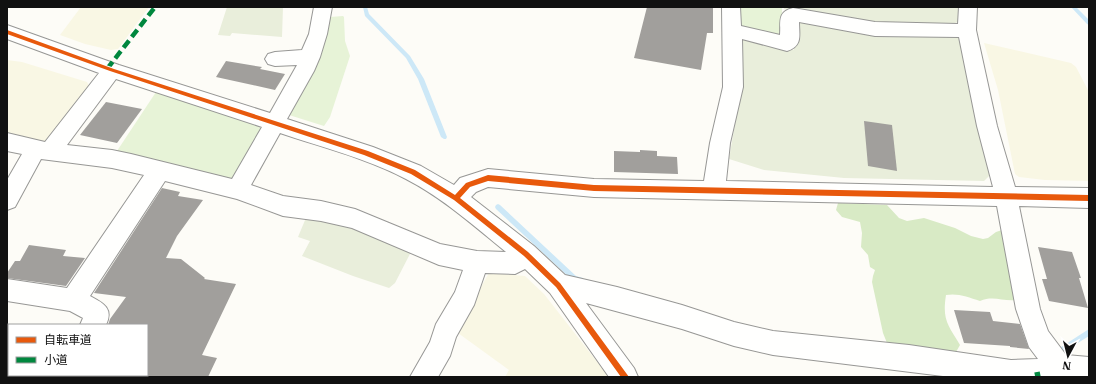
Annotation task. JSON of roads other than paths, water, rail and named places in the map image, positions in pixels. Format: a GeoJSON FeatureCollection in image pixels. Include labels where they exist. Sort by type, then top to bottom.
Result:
{"type":"FeatureCollection","features":[{"type":"Feature","properties":{"kind":"street"},"geometry":{"type":"LineString","coordinates":[[237,190],[275,122],[297,87],[310,57],[321,25],[323,7]]}},
{"type":"Feature","properties":{"kind":"street"},"geometry":{"type":"LineString","coordinates":[[715,191],[715,173],[733,87],[731,7]]}},
{"type":"Feature","properties":{"kind":"street"},"geometry":{"type":"LineString","coordinates":[[968,7],[967,30],[987,126],[1006,195],[1028,309],[1038,338],[1060,368]]}},
{"type":"Feature","properties":{"kind":"street"},"geometry":{"type":"LineString","coordinates":[[732,30],[787,44],[789,43],[790,16],[793,14],[875,29],[943,31],[967,30]]}},
{"type":"Feature","properties":{"kind":"street"},"geometry":{"type":"LineString","coordinates":[[7,32],[112,70],[275,122],[366,153],[413,172],[456,198],[526,254],[558,284],[625,377]]}},
{"type":"Feature","properties":{"kind":"street"},"geometry":{"type":"LineString","coordinates":[[275,59],[310,57]]}},
{"type":"Feature","properties":{"kind":"street"},"geometry":{"type":"LineString","coordinates":[[7,200],[43,150],[112,70]]}},
{"type":"Feature","properties":{"kind":"street"},"geometry":{"type":"LineString","coordinates":[[7,142],[43,150],[112,159],[237,190],[283,206],[321,211],[355,219],[439,254],[477,262],[515,263],[526,254]]}},
{"type":"Feature","properties":{"kind":"street"},"geometry":{"type":"LineString","coordinates":[[73,300],[160,170]]}},
{"type":"Feature","properties":{"kind":"street"},"geometry":{"type":"LineString","coordinates":[[456,198],[468,185],[488,178],[594,188],[1006,195],[1089,198]]}},
{"type":"Feature","properties":{"kind":"street"},"geometry":{"type":"LineString","coordinates":[[423,377],[441,347],[445,333],[465,297],[477,262]]}},
{"type":"Feature","properties":{"kind":"street"},"geometry":{"type":"LineString","coordinates":[[558,284],[682,317],[734,334],[773,343],[909,358],[1011,372],[1037,372],[1060,368],[1089,370]]}},
{"type":"Feature","properties":{"kind":"street"},"geometry":{"type":"LineString","coordinates":[[7,290],[73,300],[96,312],[96,320],[93,324]]}},
{"type":"Feature","properties":{"kind":"waterway"},"geometry":{"type":"LineString","coordinates":[[365,7],[367,15],[408,57],[421,79],[444,137]]}},
{"type":"Feature","properties":{"kind":"waterway"},"geometry":{"type":"LineString","coordinates":[[1073,7],[1089,23]]}},
{"type":"Feature","properties":{"kind":"waterway"},"geometry":{"type":"LineString","coordinates":[[498,207],[574,278],[581,280]]}},
{"type":"Feature","properties":{"kind":"waterway"},"geometry":{"type":"LineString","coordinates":[[1060,351],[1089,332]]}}]}
